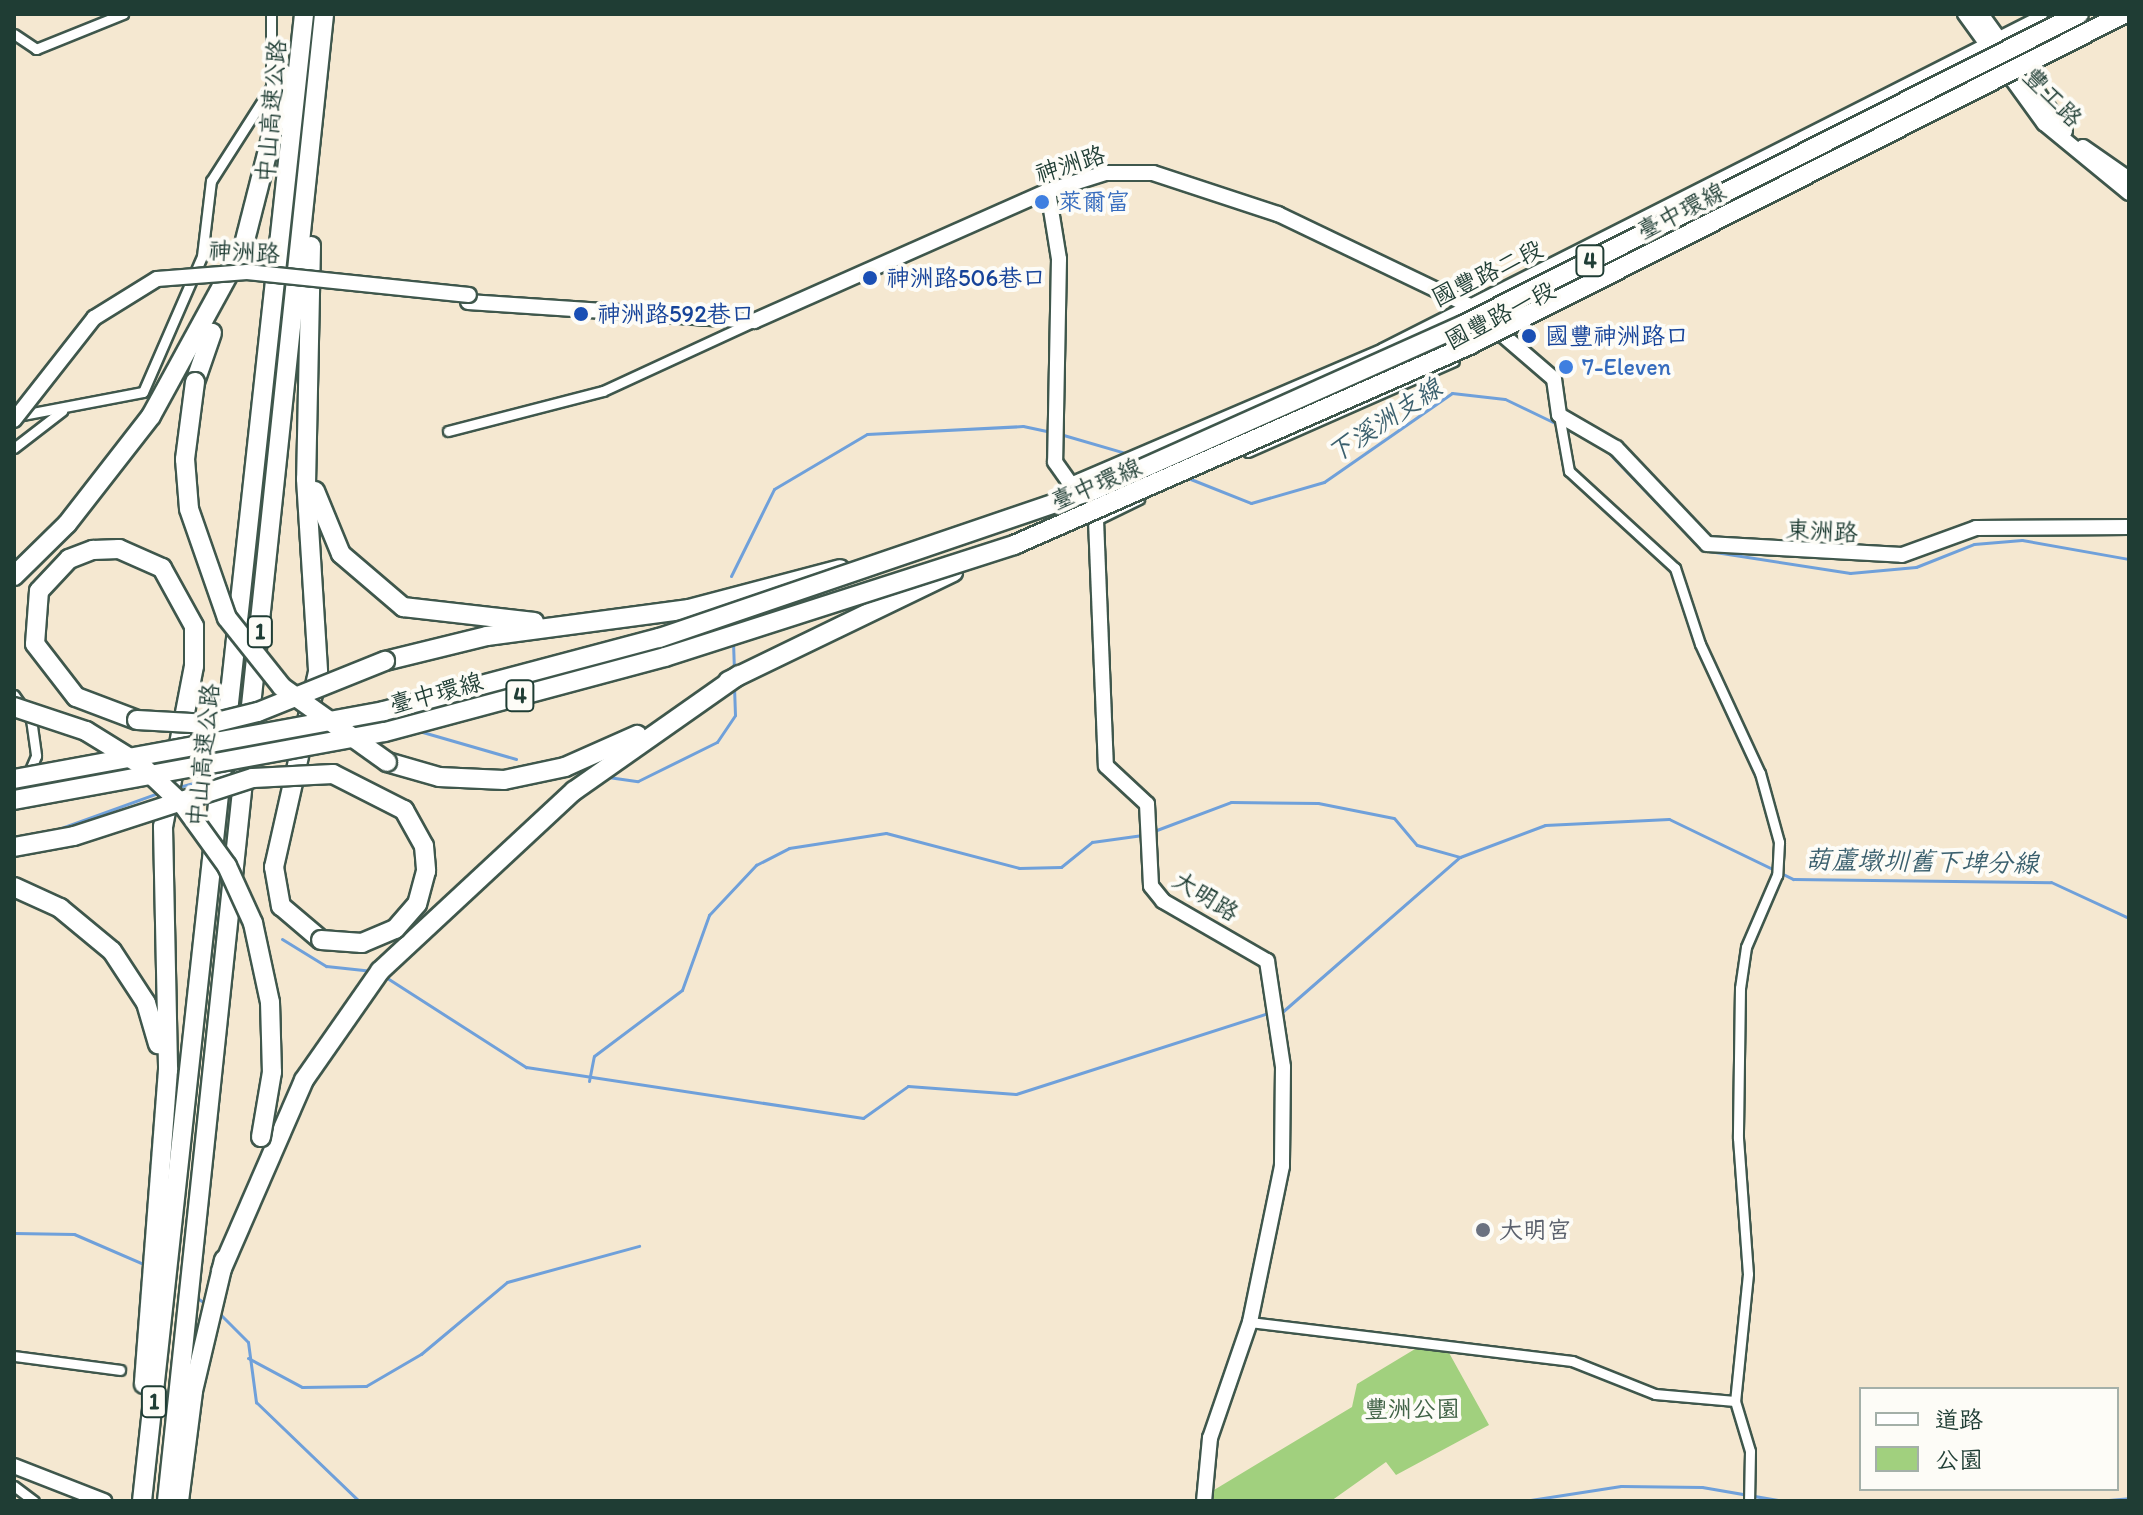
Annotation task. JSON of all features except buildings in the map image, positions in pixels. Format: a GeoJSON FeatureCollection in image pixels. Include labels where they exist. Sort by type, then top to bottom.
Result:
{"type":"FeatureCollection","features":[{"type":"Feature","properties":{"kind":"highway"},"geometry":{"type":"LineString","coordinates":[[14,576],[112,470],[186,378],[244,246],[275,143],[297,14]]}},
{"type":"Feature","properties":{"kind":"highway","name":"中山高速公路"},"geometry":{"type":"LineString","coordinates":[[142,1501],[163,1258],[304,14]]}},
{"type":"Feature","properties":{"kind":"highway","name":"中山高速公路"},"geometry":{"type":"LineString","coordinates":[[167,1501],[309,121],[324,14]]}},
{"type":"Feature","properties":{"kind":"highway","name":"臺中環線"},"geometry":{"type":"LineString","coordinates":[[14,779],[384,711],[659,638],[993,525],[1306,401],[2079,14]]}},
{"type":"Feature","properties":{"kind":"highway","name":"臺中環線"},"geometry":{"type":"LineString","coordinates":[[14,802],[385,732],[665,657],[1014,545],[1471,344],[2124,14]]}},
{"type":"Feature","properties":{"kind":"highway"},"geometry":{"type":"LineString","coordinates":[[14,847],[98,829],[253,778],[333,774],[404,810],[424,846],[426,871],[417,904],[395,929],[362,943],[321,940],[281,906],[274,867],[316,693],[308,441],[309,121]]}},
{"type":"Feature","properties":{"kind":"highway"},"geometry":{"type":"LineString","coordinates":[[186,378],[186,485],[213,589],[273,678],[372,754],[439,777],[527,777],[632,738],[739,675],[1014,545]]}},
{"type":"Feature","properties":{"kind":"highway"},"geometry":{"type":"LineString","coordinates":[[308,441],[326,526],[364,580],[403,607],[456,618],[553,623],[689,609]]}},
{"type":"Feature","properties":{"kind":"highway"},"geometry":{"type":"LineString","coordinates":[[163,1258],[166,1114],[163,827],[194,666],[194,626],[177,586],[144,556],[93,550],[52,572],[32,608],[35,644],[76,697],[137,720],[177,725],[258,712],[440,645],[689,609],[993,525]]}},
{"type":"Feature","properties":{"kind":"highway"},"geometry":{"type":"LineString","coordinates":[[179,1501],[208,1324],[221,1271],[249,1186],[268,1135],[334,1031],[424,923],[574,791],[739,675]]}},
{"type":"Feature","properties":{"kind":"highway"},"geometry":{"type":"LineString","coordinates":[[14,707],[86,731],[141,765],[183,805],[227,866],[253,923],[270,1002],[272,1072],[268,1135]]}},
{"type":"Feature","properties":{"kind":"highway"},"geometry":{"type":"LineString","coordinates":[[17,888],[97,935],[131,975],[156,1030],[166,1114]]}},
{"type":"Feature","properties":{"kind":"highway"},"geometry":{"type":"LineString","coordinates":[[132,1501],[159,1300]]}},
{"type":"Feature","properties":{"kind":"street"},"geometry":{"type":"LineString","coordinates":[[14,34],[36,49],[123,14]]}},
{"type":"Feature","properties":{"kind":"street"},"geometry":{"type":"LineString","coordinates":[[14,420],[137,394],[149,381],[160,340],[202,256],[211,181],[271,87],[271,14]]}},
{"type":"Feature","properties":{"kind":"street","name":"豐工路"},"geometry":{"type":"LineString","coordinates":[[1965,14],[1987,40],[2044,123],[2129,193]]}},
{"type":"Feature","properties":{"kind":"street","name":"豐工路"},"geometry":{"type":"LineString","coordinates":[[1981,14],[1987,40]]}},
{"type":"Feature","properties":{"kind":"street","name":"國豐路二段"},"geometry":{"type":"LineString","coordinates":[[1070,482],[1468,305],[2042,14]]}},
{"type":"Feature","properties":{"kind":"street","name":"國豐路一段"},"geometry":{"type":"LineString","coordinates":[[1096,520],[1503,337],[2012,76],[2129,21]]}},
{"type":"Feature","properties":{"kind":"street","name":"豐工路"},"geometry":{"type":"LineString","coordinates":[[2012,76],[2073,140],[2129,179]]}},
{"type":"Feature","properties":{"kind":"street","name":"神洲路"},"geometry":{"type":"LineString","coordinates":[[14,420],[94,318],[157,279],[247,272],[469,299],[754,321],[1048,191],[1105,173],[1191,181],[1468,305],[1554,379],[1559,415]]}},
{"type":"Feature","properties":{"kind":"street"},"geometry":{"type":"LineString","coordinates":[[1048,191],[1059,259],[1055,462],[1096,520]]}},
{"type":"Feature","properties":{"kind":"street"},"geometry":{"type":"LineString","coordinates":[[448,431],[603,391],[754,321]]}},
{"type":"Feature","properties":{"kind":"street"},"geometry":{"type":"LineString","coordinates":[[14,448],[62,411]]}},
{"type":"Feature","properties":{"kind":"street"},"geometry":{"type":"LineString","coordinates":[[1559,415],[1569,471],[1675,568],[1705,656],[1760,773],[1779,842],[1777,875],[1740,979],[1737,1110],[1748,1274],[1735,1401],[1750,1451],[1749,1501]]}},
{"type":"Feature","properties":{"kind":"street","name":"東洲路"},"geometry":{"type":"LineString","coordinates":[[1559,415],[1616,448],[1695,537],[1722,547],[1902,555],[1976,528],[2129,527]]}},
{"type":"Feature","properties":{"kind":"street","name":"大明路"},"geometry":{"type":"LineString","coordinates":[[1096,520],[1106,766],[1147,804],[1151,886],[1163,901],[1259,952],[1270,971],[1287,1131],[1250,1322],[1213,1428],[1204,1501]]}},
{"type":"Feature","properties":{"kind":"street"},"geometry":{"type":"LineString","coordinates":[[14,695],[31,719],[36,756],[14,802]]}},
{"type":"Feature","properties":{"kind":"street"},"geometry":{"type":"LineString","coordinates":[[1250,1322],[1353,1329],[1572,1361],[1655,1394],[1735,1401]]}},
{"type":"Feature","properties":{"kind":"street"},"geometry":{"type":"LineString","coordinates":[[14,1356],[120,1370]]}},
{"type":"Feature","properties":{"kind":"street"},"geometry":{"type":"LineString","coordinates":[[14,1466],[104,1501]]}},
{"type":"Feature","properties":{"kind":"street"},"geometry":{"type":"LineString","coordinates":[[14,1486],[34,1501]]}},
{"type":"Feature","properties":{"kind":"green space","name":"豐洲公園"},"geometry":{"type":"Polygon","coordinates":[[[1420,1346],[1448,1351],[1489,1425],[1396,1475],[1386,1462],[1331,1501],[1211,1501],[1214,1490],[1352,1407],[1357,1384],[1420,1346]]]}},
{"type":"Feature","properties":{"kind":"waterway","name":"下溪洲支線"},"geometry":{"type":"LineString","coordinates":[[1188,478],[1251,503],[1324,482],[1452,393],[1505,399],[1559,425]]}},
{"type":"Feature","properties":{"kind":"waterway","name":"下溪洲支線"},"geometry":{"type":"LineString","coordinates":[[731,576],[774,489],[867,434],[1023,426],[1052,432]]}},
{"type":"Feature","properties":{"kind":"waterway","name":"下溪洲支線"},"geometry":{"type":"LineString","coordinates":[[1566,429],[1588,439]]}},
{"type":"Feature","properties":{"kind":"waterway","name":"下溪洲支線"},"geometry":{"type":"LineString","coordinates":[[1060,434],[1129,454]]}},
{"type":"Feature","properties":{"kind":"waterway","name":"下溪洲支線"},"geometry":{"type":"LineString","coordinates":[[1605,449],[1702,550],[1850,573],[1916,567],[1974,544],[2022,540],[2129,559]]}},
{"type":"Feature","properties":{"kind":"waterway","name":"下溪洲支線"},"geometry":{"type":"LineString","coordinates":[[733,642],[734,670]]}},
{"type":"Feature","properties":{"kind":"waterway","name":"下溪洲支線"},"geometry":{"type":"LineString","coordinates":[[608,777],[638,781],[717,742],[735,715],[734,686]]}},
{"type":"Feature","properties":{"kind":"waterway","name":"下溪洲支線"},"geometry":{"type":"LineString","coordinates":[[419,731],[516,759]]}},
{"type":"Feature","properties":{"kind":"waterway","name":"下溪洲支線"},"geometry":{"type":"LineString","coordinates":[[179,787],[214,777]]}},
{"type":"Feature","properties":{"kind":"waterway","name":"下溪洲支線"},"geometry":{"type":"LineString","coordinates":[[53,831],[158,793]]}},
{"type":"Feature","properties":{"kind":"waterway","name":"葫蘆墩圳舊下埤分線"},"geometry":{"type":"LineString","coordinates":[[1154,831],[1231,802],[1318,803],[1394,818],[1417,845],[1460,857],[1545,825],[1669,819],[1793,879],[2051,882],[2129,918]]}},
{"type":"Feature","properties":{"kind":"waterway","name":"葫蘆墩圳舊下埤分線"},"geometry":{"type":"LineString","coordinates":[[589,1081],[594,1056],[682,990],[709,915],[756,865],[789,848],[886,833],[1019,868],[1061,867],[1092,842],[1143,835]]}},
{"type":"Feature","properties":{"kind":"waterway"},"geometry":{"type":"LineString","coordinates":[[1281,1013],[1460,857]]}},
{"type":"Feature","properties":{"kind":"waterway"},"geometry":{"type":"LineString","coordinates":[[282,939],[326,966],[373,971]]}},
{"type":"Feature","properties":{"kind":"waterway"},"geometry":{"type":"LineString","coordinates":[[384,976],[526,1067],[863,1118],[908,1086],[1016,1094],[1269,1013]]}},
{"type":"Feature","properties":{"kind":"waterway"},"geometry":{"type":"LineString","coordinates":[[14,1233],[74,1234],[148,1266]]}},
{"type":"Feature","properties":{"kind":"waterway"},"geometry":{"type":"LineString","coordinates":[[248,1358],[302,1387],[366,1386],[421,1354],[507,1282],[639,1246]]}},
{"type":"Feature","properties":{"kind":"waterway"},"geometry":{"type":"LineString","coordinates":[[194,1296],[208,1305]]}},
{"type":"Feature","properties":{"kind":"waterway"},"geometry":{"type":"LineString","coordinates":[[218,1312],[248,1342],[256,1402],[359,1501]]}},
{"type":"Feature","properties":{"kind":"waterway"},"geometry":{"type":"LineString","coordinates":[[1524,1501],[1621,1486],[1702,1487],[1783,1501]]}},
{"type":"Feature","properties":{"kind":"waterway"},"geometry":{"type":"LineString","coordinates":[[2097,1501],[2129,1498]]}},
{"type":"Feature","properties":{"kind":"place","name":"萊爾富"},"geometry":{"type":"Point","coordinates":[1042,202]}},
{"type":"Feature","properties":{"kind":"place","name":"神洲路506巷口"},"geometry":{"type":"Point","coordinates":[870,278]}},
{"type":"Feature","properties":{"kind":"place","name":"神洲路592巷口"},"geometry":{"type":"Point","coordinates":[581,314]}},
{"type":"Feature","properties":{"kind":"place","name":"國豐神洲路口"},"geometry":{"type":"Point","coordinates":[1529,336]}},
{"type":"Feature","properties":{"kind":"place","name":"7-Eleven"},"geometry":{"type":"Point","coordinates":[1566,367]}},
{"type":"Feature","properties":{"kind":"place","name":"大明宮"},"geometry":{"type":"Point","coordinates":[1483,1230]}}]}
